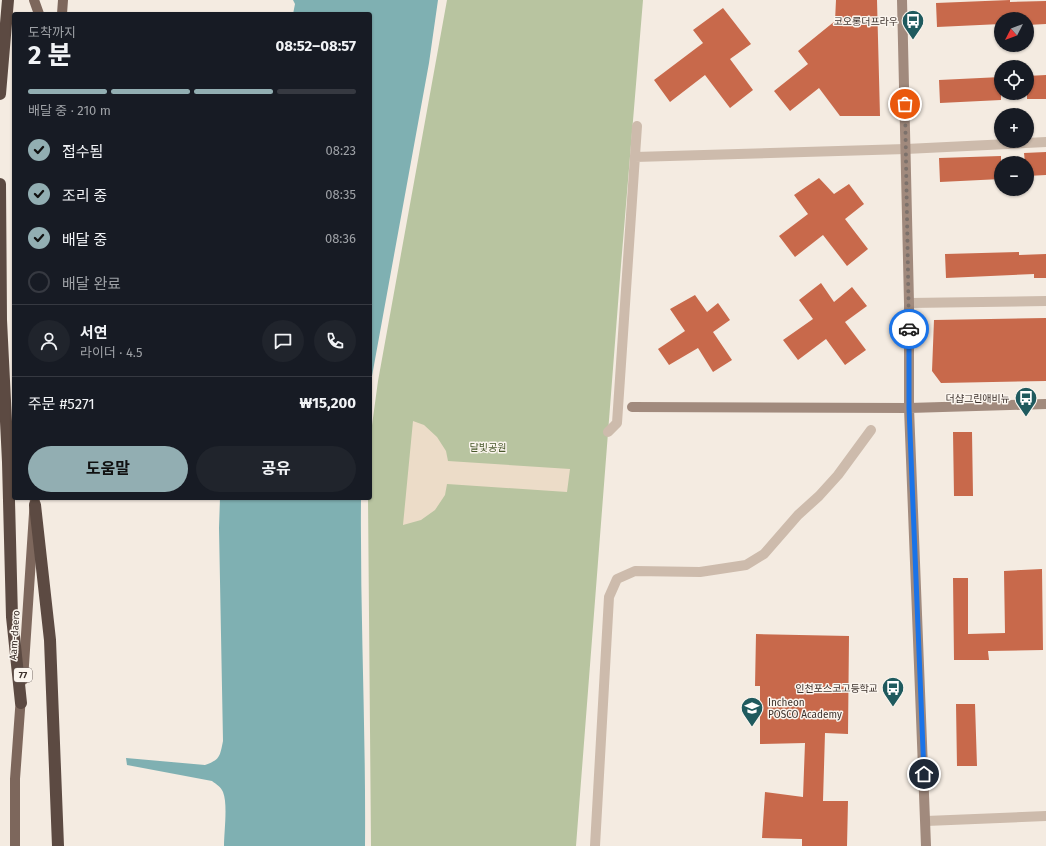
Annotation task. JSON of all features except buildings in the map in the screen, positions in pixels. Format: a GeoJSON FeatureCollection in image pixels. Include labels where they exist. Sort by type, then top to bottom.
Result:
{"type":"FeatureCollection","features":[{"type":"Feature","properties":{"kind":"highway"},"geometry":{"type":"LineString","coordinates":[[0,94],[8,0]]}},
{"type":"Feature","properties":{"kind":"highway"},"geometry":{"type":"LineString","coordinates":[[0,184],[1,320],[8,462],[12,617],[21,703]]}},
{"type":"Feature","properties":{"kind":"highway"},"geometry":{"type":"LineString","coordinates":[[35,501],[50,640],[58,846]]}},
{"type":"Feature","properties":{"kind":"main road"},"geometry":{"type":"LineString","coordinates":[[34,0],[38,12]]}},
{"type":"Feature","properties":{"kind":"main road"},"geometry":{"type":"LineString","coordinates":[[62,12],[63,0]]}},
{"type":"Feature","properties":{"kind":"main road","name":"Aam-daero"},"geometry":{"type":"LineString","coordinates":[[15,846],[15,779],[35,501]]}},
{"type":"Feature","properties":{"kind":"street"},"geometry":{"type":"LineString","coordinates":[[902,0],[909,303],[909,408],[926,846]]}},
{"type":"Feature","properties":{"kind":"street"},"geometry":{"type":"LineString","coordinates":[[608,432],[617,423],[637,126]]}},
{"type":"Feature","properties":{"kind":"street"},"geometry":{"type":"LineString","coordinates":[[635,157],[906,149],[1046,142]]}},
{"type":"Feature","properties":{"kind":"street"},"geometry":{"type":"LineString","coordinates":[[909,303],[1046,301]]}},
{"type":"Feature","properties":{"kind":"street"},"geometry":{"type":"LineString","coordinates":[[632,407],[909,408],[1046,404]]}},
{"type":"Feature","properties":{"kind":"street"},"geometry":{"type":"LineString","coordinates":[[595,846],[609,596],[617,578],[635,571],[700,572],[746,565],[764,554],[798,515],[819,496],[838,475],[871,430]]}},
{"type":"Feature","properties":{"kind":"street"},"geometry":{"type":"LineString","coordinates":[[926,821],[1046,816]]}},
{"type":"Feature","properties":{"kind":"green space","name":"달빛공원"},"geometry":{"type":"Polygon","coordinates":[[[447,0],[643,0],[576,846],[371,846],[368,500],[372,500],[372,425],[378,381],[447,0]]]}},
{"type":"Feature","properties":{"kind":"shaded area"},"geometry":{"type":"Polygon","coordinates":[[[413,421],[424,425],[437,437],[446,451],[448,461],[570,469],[567,492],[447,484],[445,495],[435,510],[421,520],[403,525],[413,421]]]}},
{"type":"Feature","properties":{"kind":"water"},"geometry":{"type":"Polygon","coordinates":[[[293,0],[438,0],[429,63],[372,376],[372,12],[293,12],[295,4],[293,0]]]}},
{"type":"Feature","properties":{"kind":"water"},"geometry":{"type":"Polygon","coordinates":[[[220,500],[361,500],[365,846],[224,846],[225,804],[223,792],[218,786],[212,781],[127,765],[126,758],[205,765],[214,761],[220,754],[223,741],[219,528],[220,500]]]}},
{"type":"Feature","properties":{"kind":"way so far"},"geometry":{"type":"LineString","coordinates":[[905,104],[909,329]]}},
{"type":"Feature","properties":{"kind":"place","name":"코오롱더프라우"},"geometry":{"type":"Point","coordinates":[913,40]}},
{"type":"Feature","properties":{"kind":"place","name":"더샵그린애비뉴"},"geometry":{"type":"Point","coordinates":[1026,418]}},
{"type":"Feature","properties":{"kind":"place","name":"인천포스코고등학교"},"geometry":{"type":"Point","coordinates":[893,708]}},
{"type":"Feature","properties":{"kind":"place","name":"Incheon POSCO Academy"},"geometry":{"type":"Point","coordinates":[752,728]}},
{"type":"Feature","properties":{"kind":"route"},"geometry":{"type":"LineString","coordinates":[[909,329],[909,408],[924,774]]}}]}
